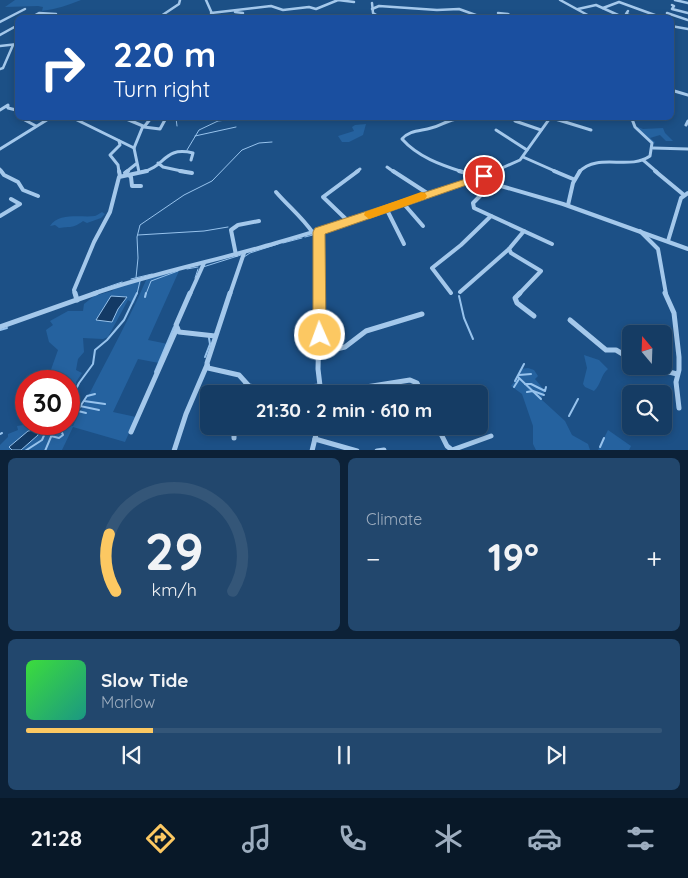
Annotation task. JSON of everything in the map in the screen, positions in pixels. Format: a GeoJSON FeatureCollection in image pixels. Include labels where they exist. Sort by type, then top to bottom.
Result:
{"type":"FeatureCollection","features":[{"type":"Feature","properties":{"kind":"street"},"geometry":{"type":"LineString","coordinates":[[162,15],[176,6],[180,0]]}},
{"type":"Feature","properties":{"kind":"street"},"geometry":{"type":"LineString","coordinates":[[206,0],[211,13],[271,6],[283,10],[308,7],[316,9],[336,0],[354,2]]}},
{"type":"Feature","properties":{"kind":"street"},"geometry":{"type":"LineString","coordinates":[[560,0],[588,15]]}},
{"type":"Feature","properties":{"kind":"street"},"geometry":{"type":"LineString","coordinates":[[673,15],[667,13],[675,0],[688,3]]}},
{"type":"Feature","properties":{"kind":"street"},"geometry":{"type":"LineString","coordinates":[[603,8],[618,2],[655,15]]}},
{"type":"Feature","properties":{"kind":"street"},"geometry":{"type":"LineString","coordinates":[[372,3],[374,5],[372,9],[374,15]]}},
{"type":"Feature","properties":{"kind":"street"},"geometry":{"type":"LineString","coordinates":[[578,9],[596,5],[618,15]]}},
{"type":"Feature","properties":{"kind":"street"},"geometry":{"type":"LineString","coordinates":[[672,5],[674,6],[672,9],[688,13]]}},
{"type":"Feature","properties":{"kind":"street"},"geometry":{"type":"LineString","coordinates":[[372,9],[379,6],[437,10],[460,9],[476,15]]}},
{"type":"Feature","properties":{"kind":"street"},"geometry":{"type":"LineString","coordinates":[[0,22],[25,9]]}},
{"type":"Feature","properties":{"kind":"street"},"geometry":{"type":"LineString","coordinates":[[628,11],[626,14],[629,15]]}},
{"type":"Feature","properties":{"kind":"street"},"geometry":{"type":"LineString","coordinates":[[231,12],[243,13]]}},
{"type":"Feature","properties":{"kind":"street"},"geometry":{"type":"LineString","coordinates":[[35,15],[39,13],[56,14]]}},
{"type":"Feature","properties":{"kind":"street"},"geometry":{"type":"LineString","coordinates":[[498,13],[509,15]]}},
{"type":"Feature","properties":{"kind":"street"},"geometry":{"type":"LineString","coordinates":[[674,15],[688,20]]}},
{"type":"Feature","properties":{"kind":"street"},"geometry":{"type":"LineString","coordinates":[[0,35],[15,26]]}},
{"type":"Feature","properties":{"kind":"street"},"geometry":{"type":"LineString","coordinates":[[674,27],[688,29]]}},
{"type":"Feature","properties":{"kind":"street"},"geometry":{"type":"LineString","coordinates":[[0,46],[13,45],[4,68],[0,69]]}},
{"type":"Feature","properties":{"kind":"street"},"geometry":{"type":"LineString","coordinates":[[0,58],[8,58]]}},
{"type":"Feature","properties":{"kind":"street"},"geometry":{"type":"LineString","coordinates":[[674,91],[688,95]]}},
{"type":"Feature","properties":{"kind":"street"},"geometry":{"type":"LineString","coordinates":[[0,110],[8,105],[8,108],[15,110]]}},
{"type":"Feature","properties":{"kind":"street"},"geometry":{"type":"LineString","coordinates":[[25,120],[36,126]]}},
{"type":"Feature","properties":{"kind":"street"},"geometry":{"type":"LineString","coordinates":[[0,149],[46,120]]}},
{"type":"Feature","properties":{"kind":"street"},"geometry":{"type":"LineString","coordinates":[[77,120],[134,148]]}},
{"type":"Feature","properties":{"kind":"street"},"geometry":{"type":"LineString","coordinates":[[128,120],[144,127],[160,129],[165,120]]}},
{"type":"Feature","properties":{"kind":"street"},"geometry":{"type":"LineString","coordinates":[[138,172],[134,148],[149,120]]}},
{"type":"Feature","properties":{"kind":"street"},"geometry":{"type":"LineString","coordinates":[[448,120],[433,128],[404,135],[402,139],[409,146],[440,163],[568,205],[688,249]]}},
{"type":"Feature","properties":{"kind":"street"},"geometry":{"type":"LineString","coordinates":[[514,120],[541,130]]}},
{"type":"Feature","properties":{"kind":"street"},"geometry":{"type":"LineString","coordinates":[[0,327],[131,281],[319,232],[428,193],[482,177],[515,164],[549,120]]}},
{"type":"Feature","properties":{"kind":"street"},"geometry":{"type":"LineString","coordinates":[[558,120],[591,130]]}},
{"type":"Feature","properties":{"kind":"street"},"geometry":{"type":"LineString","coordinates":[[568,205],[573,180],[581,169],[596,162],[620,163],[643,160],[650,156],[652,148],[650,140],[635,127],[632,120]]}},
{"type":"Feature","properties":{"kind":"street"},"geometry":{"type":"LineString","coordinates":[[496,130],[527,150]]}},
{"type":"Feature","properties":{"kind":"street"},"geometry":{"type":"LineString","coordinates":[[77,300],[74,290],[94,242],[110,212],[120,176],[118,165],[110,156],[120,145],[119,141]]}},
{"type":"Feature","properties":{"kind":"street"},"geometry":{"type":"LineString","coordinates":[[652,148],[688,149]]}},
{"type":"Feature","properties":{"kind":"street"},"geometry":{"type":"LineString","coordinates":[[120,176],[127,173],[149,170],[170,153],[182,149],[194,153],[191,160]]}},
{"type":"Feature","properties":{"kind":"street"},"geometry":{"type":"LineString","coordinates":[[523,156],[573,180]]}},
{"type":"Feature","properties":{"kind":"street"},"geometry":{"type":"LineString","coordinates":[[643,160],[686,194],[681,198],[668,241]]}},
{"type":"Feature","properties":{"kind":"street"},"geometry":{"type":"LineString","coordinates":[[158,163],[163,168],[192,173]]}},
{"type":"Feature","properties":{"kind":"street"},"geometry":{"type":"LineString","coordinates":[[127,173],[136,164]]}},
{"type":"Feature","properties":{"kind":"street"},"geometry":{"type":"LineString","coordinates":[[388,167],[428,193]]}},
{"type":"Feature","properties":{"kind":"street"},"geometry":{"type":"LineString","coordinates":[[0,169],[4,176],[18,182],[22,190],[38,196]]}},
{"type":"Feature","properties":{"kind":"street"},"geometry":{"type":"LineString","coordinates":[[349,222],[323,197],[360,169]]}},
{"type":"Feature","properties":{"kind":"street"},"geometry":{"type":"LineString","coordinates":[[119,171],[127,173],[131,177],[132,186],[141,186]]}},
{"type":"Feature","properties":{"kind":"street"},"geometry":{"type":"LineString","coordinates":[[494,182],[473,205],[474,208],[552,244]]}},
{"type":"Feature","properties":{"kind":"street"},"geometry":{"type":"LineString","coordinates":[[276,192],[288,206],[301,216],[313,233]]}},
{"type":"Feature","properties":{"kind":"street"},"geometry":{"type":"LineString","coordinates":[[0,216],[20,204],[11,199]]}},
{"type":"Feature","properties":{"kind":"street"},"geometry":{"type":"LineString","coordinates":[[403,203],[423,226]]}},
{"type":"Feature","properties":{"kind":"street"},"geometry":{"type":"LineString","coordinates":[[386,208],[404,244]]}},
{"type":"Feature","properties":{"kind":"street"},"geometry":{"type":"LineString","coordinates":[[451,293],[432,268],[461,245],[491,216]]}},
{"type":"Feature","properties":{"kind":"street"},"geometry":{"type":"LineString","coordinates":[[236,255],[231,230],[238,226],[259,221]]}},
{"type":"Feature","properties":{"kind":"street"},"geometry":{"type":"LineString","coordinates":[[460,292],[509,249],[524,231]]}},
{"type":"Feature","properties":{"kind":"street"},"geometry":{"type":"LineString","coordinates":[[640,231],[659,252],[664,290],[674,313],[679,357],[676,386],[679,408]]}},
{"type":"Feature","properties":{"kind":"street"},"geometry":{"type":"LineString","coordinates":[[319,232],[320,385]]}},
{"type":"Feature","properties":{"kind":"street"},"geometry":{"type":"LineString","coordinates":[[509,249],[512,253],[541,271],[515,298],[517,303],[534,316]]}},
{"type":"Feature","properties":{"kind":"street"},"geometry":{"type":"LineString","coordinates":[[174,450],[186,414],[204,372],[209,367],[215,336],[244,253]]}},
{"type":"Feature","properties":{"kind":"street"},"geometry":{"type":"LineString","coordinates":[[131,432],[177,331],[180,316],[204,263]]}},
{"type":"Feature","properties":{"kind":"street"},"geometry":{"type":"LineString","coordinates":[[319,353],[345,346],[366,331],[422,314]]}},
{"type":"Feature","properties":{"kind":"street"},"geometry":{"type":"LineString","coordinates":[[570,320],[606,350],[611,352],[616,350],[622,354]]}},
{"type":"Feature","properties":{"kind":"street"},"geometry":{"type":"LineString","coordinates":[[177,331],[215,336]]}},
{"type":"Feature","properties":{"kind":"street"},"geometry":{"type":"LineString","coordinates":[[209,367],[242,377],[246,384],[250,385]]}},
{"type":"Feature","properties":{"kind":"street"},"geometry":{"type":"LineString","coordinates":[[672,373],[677,374]]}},
{"type":"Feature","properties":{"kind":"street"},"geometry":{"type":"LineString","coordinates":[[379,385],[410,380],[418,385]]}},
{"type":"Feature","properties":{"kind":"street"},"geometry":{"type":"LineString","coordinates":[[312,450],[316,435]]}},
{"type":"Feature","properties":{"kind":"street"},"geometry":{"type":"LineString","coordinates":[[442,435],[447,446],[452,450],[491,436]]}},
{"type":"Feature","properties":{"kind":"street"},"geometry":{"type":"LineString","coordinates":[[315,439],[356,450]]}},
{"type":"Feature","properties":{"kind":"street"},"geometry":{"type":"LineString","coordinates":[[377,450],[384,450]]}},
{"type":"Feature","properties":{"kind":"shaded area"},"geometry":{"type":"Polygon","coordinates":[[[15,0],[81,0],[62,7],[42,11],[43,7],[38,6],[5,7],[15,0]]]}},
{"type":"Feature","properties":{"kind":"shaded area"},"geometry":{"type":"Polygon","coordinates":[[[366,124],[363,135],[349,142],[342,142],[338,136],[354,131],[352,127],[355,125],[366,124]]]}},
{"type":"Feature","properties":{"kind":"shaded area"},"geometry":{"type":"Polygon","coordinates":[[[638,127],[643,129],[663,128],[673,141],[666,141],[660,135],[650,138],[655,142],[654,144],[636,130],[638,127]]]}},
{"type":"Feature","properties":{"kind":"shaded area"},"geometry":{"type":"Polygon","coordinates":[[[102,212],[105,214],[101,218],[87,223],[83,221],[74,226],[59,228],[55,225],[50,226],[65,217],[95,216],[102,212]]]}},
{"type":"Feature","properties":{"kind":"shaded area"},"geometry":{"type":"Polygon","coordinates":[[[179,271],[148,340],[168,344],[159,363],[138,359],[113,412],[136,417],[125,442],[80,429],[80,412],[130,316],[147,278],[179,271]]]}},
{"type":"Feature","properties":{"kind":"shaded area"},"geometry":{"type":"Polygon","coordinates":[[[140,281],[141,283],[134,304],[128,300],[108,337],[103,339],[83,338],[84,352],[78,359],[76,370],[51,370],[58,350],[49,342],[46,330],[53,325],[50,321],[68,311],[83,311],[84,304],[94,296],[112,291],[115,288],[140,281]]]}},
{"type":"Feature","properties":{"kind":"shaded area"},"geometry":{"type":"Polygon","coordinates":[[[111,296],[127,297],[118,309],[112,322],[96,320],[111,296]]]}},
{"type":"Feature","properties":{"kind":"shaded area"},"geometry":{"type":"Polygon","coordinates":[[[584,355],[599,360],[608,369],[594,391],[583,384],[587,368],[584,355]]]}},
{"type":"Feature","properties":{"kind":"shaded area"},"geometry":{"type":"Polygon","coordinates":[[[528,368],[534,370],[538,376],[535,379],[545,391],[541,399],[565,421],[572,435],[588,444],[590,450],[536,450],[533,444],[533,426],[522,394],[511,386],[518,377],[520,369],[528,368]]]}},
{"type":"Feature","properties":{"kind":"shaded area"},"geometry":{"type":"Polygon","coordinates":[[[608,430],[631,446],[629,450],[598,450],[608,430]]]}},
{"type":"Feature","properties":{"kind":"shaded area"},"geometry":{"type":"Polygon","coordinates":[[[15,431],[15,435],[38,435],[9,447],[12,450],[0,450],[0,445],[8,437],[8,434],[15,431]]]}},
{"type":"Feature","properties":{"kind":"shaded area"},"geometry":{"type":"Polygon","coordinates":[[[23,435],[38,435],[21,450],[12,450],[9,447],[23,435]]]}},
{"type":"Feature","properties":{"kind":"shaded area"},"geometry":{"type":"Polygon","coordinates":[[[38,435],[69,435],[62,450],[21,450],[38,435]]]}},
{"type":"Feature","properties":{"kind":"waterway"},"geometry":{"type":"LineString","coordinates":[[176,120],[177,126]]}},
{"type":"Feature","properties":{"kind":"waterway"},"geometry":{"type":"LineString","coordinates":[[218,121],[227,120]]}},
{"type":"Feature","properties":{"kind":"waterway"},"geometry":{"type":"LineString","coordinates":[[195,136],[199,130],[218,121]]}},
{"type":"Feature","properties":{"kind":"waterway"},"geometry":{"type":"LineString","coordinates":[[195,136],[236,127]]}},
{"type":"Feature","properties":{"kind":"waterway"},"geometry":{"type":"LineString","coordinates":[[187,150],[195,136]]}},
{"type":"Feature","properties":{"kind":"waterway"},"geometry":{"type":"LineString","coordinates":[[136,278],[138,258],[137,237],[140,225],[184,195],[212,181],[242,150],[259,143],[272,142]]}},
{"type":"Feature","properties":{"kind":"waterway"},"geometry":{"type":"LineString","coordinates":[[339,227],[361,219]]}},
{"type":"Feature","properties":{"kind":"waterway"},"geometry":{"type":"LineString","coordinates":[[138,235],[204,231],[228,227]]}},
{"type":"Feature","properties":{"kind":"waterway"},"geometry":{"type":"LineString","coordinates":[[305,237],[317,234]]}},
{"type":"Feature","properties":{"kind":"waterway"},"geometry":{"type":"LineString","coordinates":[[283,243],[302,238]]}},
{"type":"Feature","properties":{"kind":"waterway"},"geometry":{"type":"LineString","coordinates":[[244,257],[250,253],[278,244]]}},
{"type":"Feature","properties":{"kind":"waterway"},"geometry":{"type":"LineString","coordinates":[[203,267],[241,255]]}},
{"type":"Feature","properties":{"kind":"waterway"},"geometry":{"type":"LineString","coordinates":[[187,269],[198,267]]}},
{"type":"Feature","properties":{"kind":"waterway"},"geometry":{"type":"LineString","coordinates":[[195,278],[198,269]]}},
{"type":"Feature","properties":{"kind":"waterway"},"geometry":{"type":"LineString","coordinates":[[146,294],[151,281],[178,271]]}},
{"type":"Feature","properties":{"kind":"waterway"},"geometry":{"type":"LineString","coordinates":[[136,278],[152,274]]}},
{"type":"Feature","properties":{"kind":"waterway"},"geometry":{"type":"LineString","coordinates":[[131,279],[136,278]]}},
{"type":"Feature","properties":{"kind":"waterway"},"geometry":{"type":"LineString","coordinates":[[137,294],[140,281]]}},
{"type":"Feature","properties":{"kind":"waterway"},"geometry":{"type":"LineString","coordinates":[[96,291],[122,282]]}},
{"type":"Feature","properties":{"kind":"waterway"},"geometry":{"type":"LineString","coordinates":[[80,382],[93,364],[95,350],[107,340],[124,320],[137,293]]}},
{"type":"Feature","properties":{"kind":"waterway"},"geometry":{"type":"LineString","coordinates":[[145,297],[146,293]]}},
{"type":"Feature","properties":{"kind":"waterway"},"geometry":{"type":"LineString","coordinates":[[459,296],[464,318],[473,339]]}},
{"type":"Feature","properties":{"kind":"waterway"},"geometry":{"type":"LineString","coordinates":[[155,372],[174,327]]}},
{"type":"Feature","properties":{"kind":"waterway"},"geometry":{"type":"LineString","coordinates":[[0,330],[7,328]]}},
{"type":"Feature","properties":{"kind":"waterway"},"geometry":{"type":"LineString","coordinates":[[205,357],[210,344],[209,338]]}},
{"type":"Feature","properties":{"kind":"waterway"},"geometry":{"type":"LineString","coordinates":[[515,381],[524,364]]}},
{"type":"Feature","properties":{"kind":"waterway"},"geometry":{"type":"LineString","coordinates":[[519,375],[531,374]]}},
{"type":"Feature","properties":{"kind":"waterway"},"geometry":{"type":"LineString","coordinates":[[518,377],[525,384]]}},
{"type":"Feature","properties":{"kind":"waterway"},"geometry":{"type":"LineString","coordinates":[[514,387],[519,379]]}},
{"type":"Feature","properties":{"kind":"waterway"},"geometry":{"type":"LineString","coordinates":[[525,384],[531,384],[545,391],[546,387]]}},
{"type":"Feature","properties":{"kind":"waterway"},"geometry":{"type":"LineString","coordinates":[[525,384],[533,391]]}},
{"type":"Feature","properties":{"kind":"waterway"},"geometry":{"type":"LineString","coordinates":[[527,392],[533,391]]}},
{"type":"Feature","properties":{"kind":"waterway"},"geometry":{"type":"LineString","coordinates":[[533,391],[541,399]]}},
{"type":"Feature","properties":{"kind":"waterway"},"geometry":{"type":"LineString","coordinates":[[533,391],[544,395]]}},
{"type":"Feature","properties":{"kind":"waterway"},"geometry":{"type":"LineString","coordinates":[[80,406],[87,396],[95,394]]}},
{"type":"Feature","properties":{"kind":"waterway"},"geometry":{"type":"LineString","coordinates":[[569,416],[578,399]]}},
{"type":"Feature","properties":{"kind":"waterway"},"geometry":{"type":"LineString","coordinates":[[84,401],[105,404]]}},
{"type":"Feature","properties":{"kind":"waterway"},"geometry":{"type":"LineString","coordinates":[[80,406],[99,410]]}},
{"type":"Feature","properties":{"kind":"waterway"},"geometry":{"type":"LineString","coordinates":[[80,412],[86,413]]}},
{"type":"Feature","properties":{"kind":"waterway"},"geometry":{"type":"LineString","coordinates":[[27,450],[42,440],[44,435]]}},
{"type":"Feature","properties":{"kind":"waterway"},"geometry":{"type":"LineString","coordinates":[[51,436],[59,438],[63,435]]}},
{"type":"Feature","properties":{"kind":"waterway"},"geometry":{"type":"LineString","coordinates":[[45,450],[51,436]]}},
{"type":"Feature","properties":{"kind":"waterway"},"geometry":{"type":"LineString","coordinates":[[600,447],[604,438]]}},
{"type":"Feature","properties":{"kind":"slow traffic"},"geometry":{"type":"LineString","coordinates":[[369,215],[421,196]]}},
{"type":"Feature","properties":{"kind":"route"},"geometry":{"type":"LineString","coordinates":[[320,335],[319,232],[400,205],[428,193],[484,176]]}}]}
